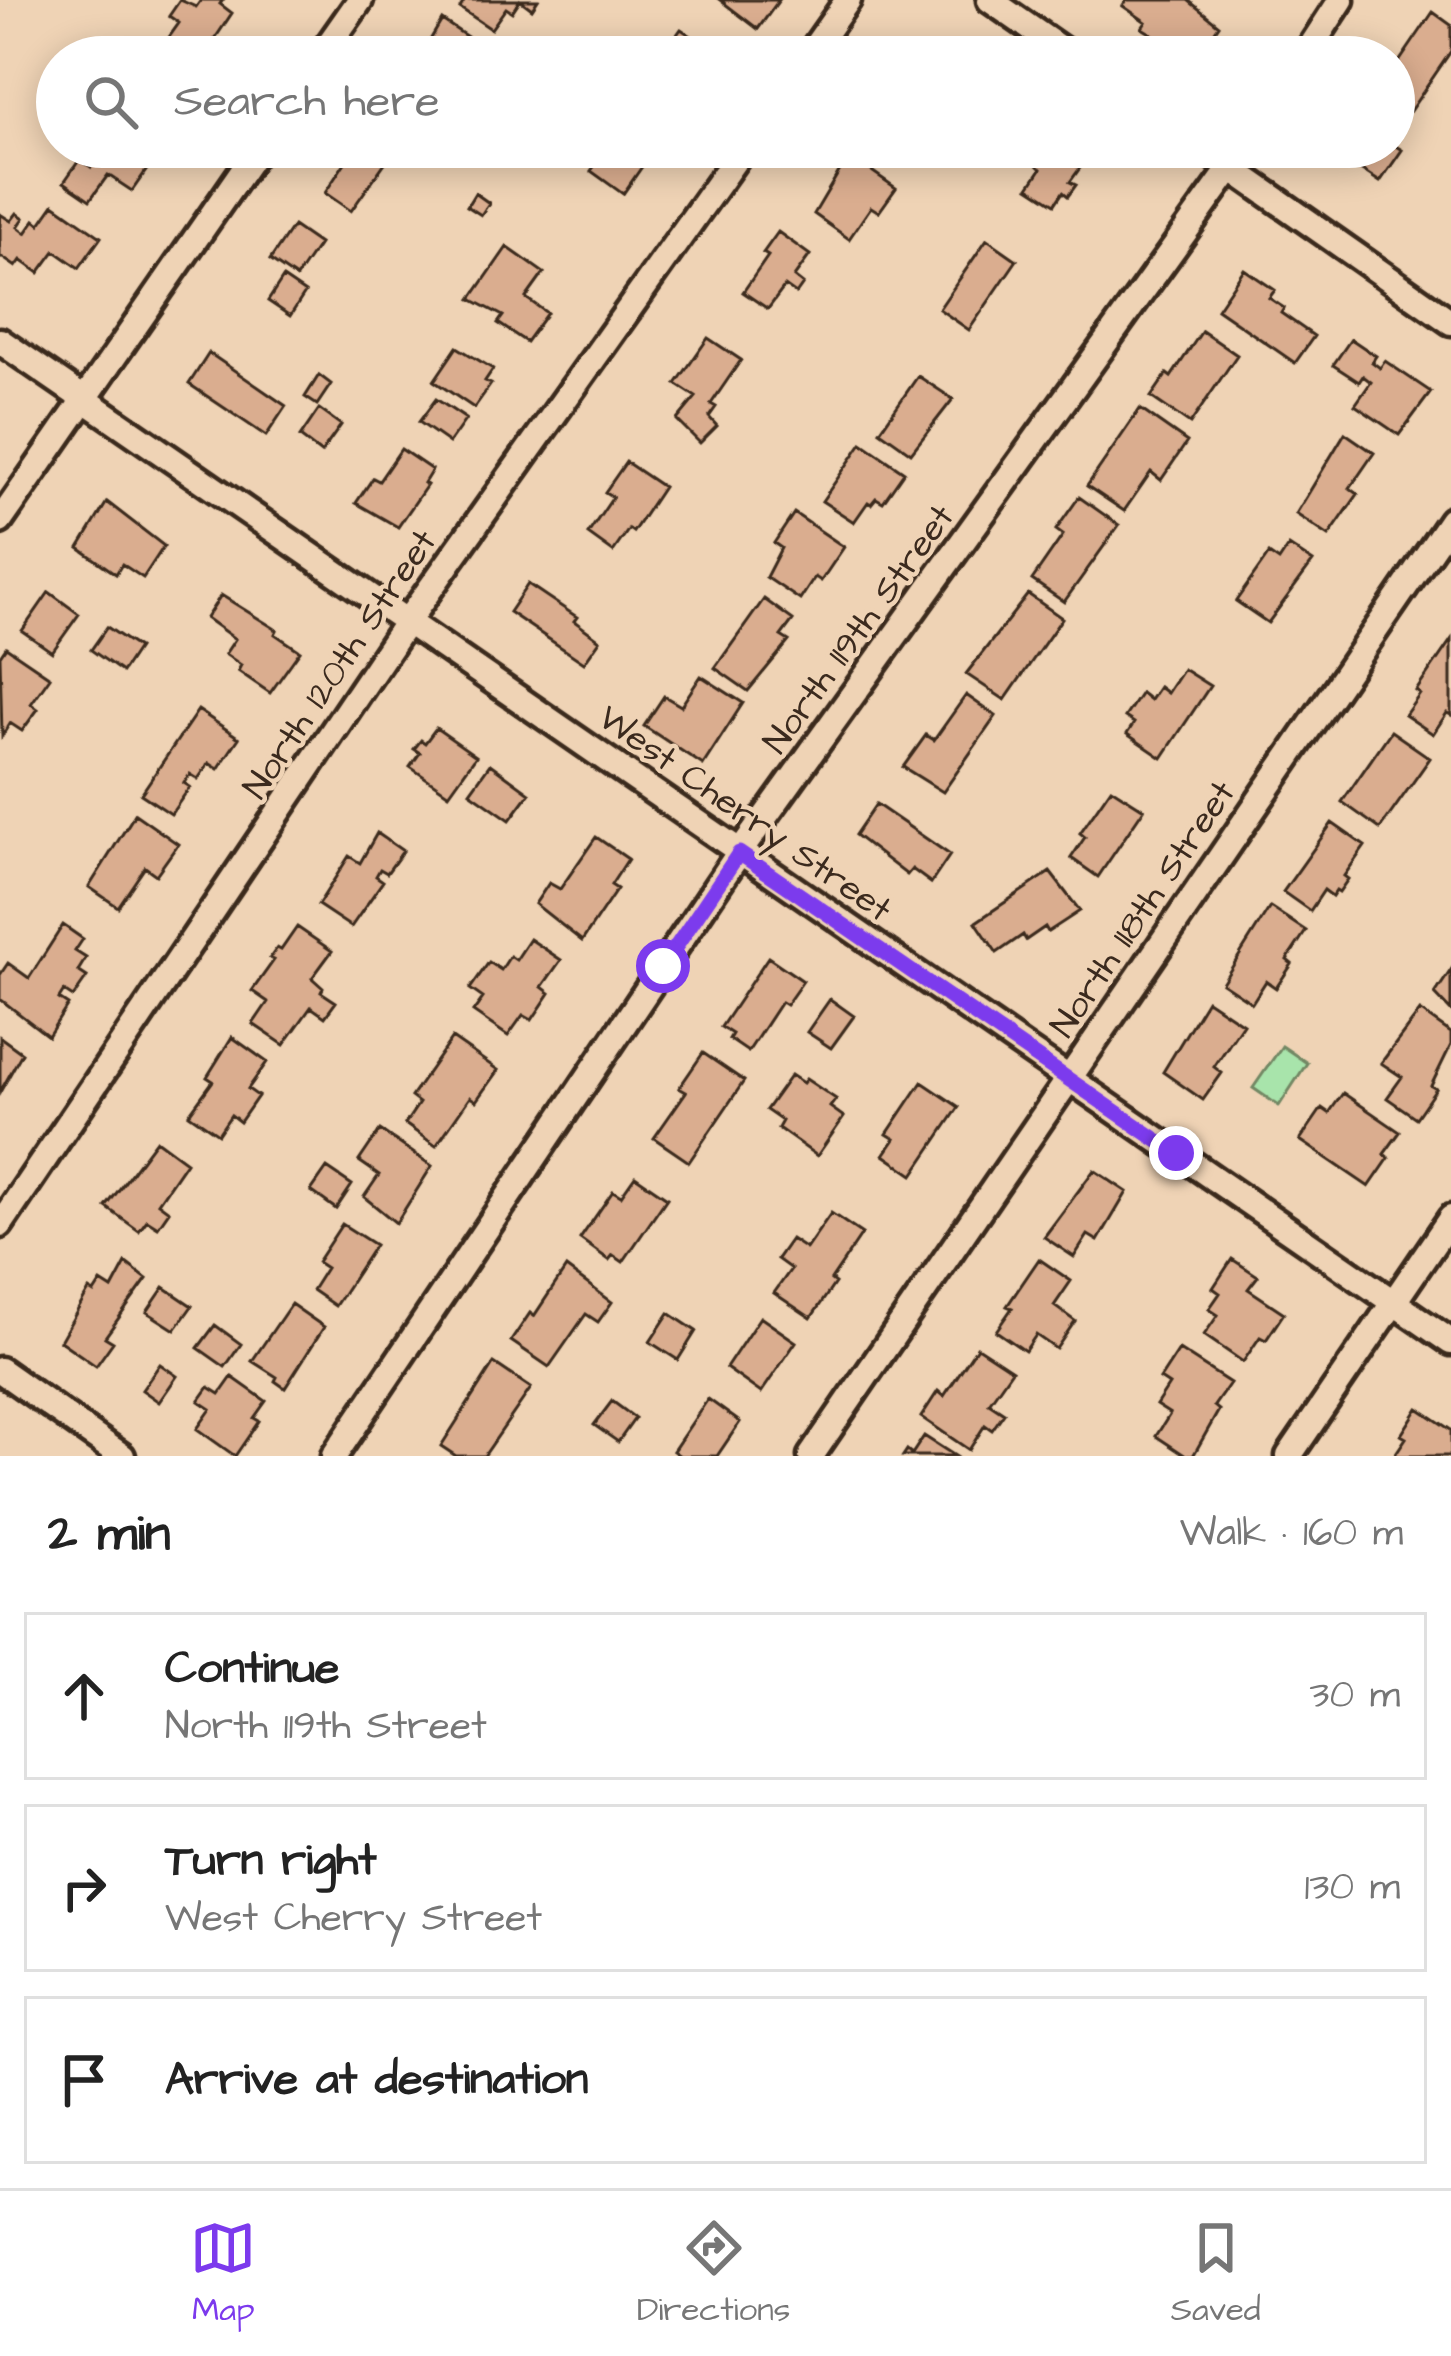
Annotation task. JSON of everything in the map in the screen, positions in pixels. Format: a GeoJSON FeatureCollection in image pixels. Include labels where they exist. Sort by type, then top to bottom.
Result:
{"type":"FeatureCollection","features":[{"type":"Feature","properties":{"kind":"street"},"geometry":{"type":"LineString","coordinates":[[335,36],[360,0]]}},
{"type":"Feature","properties":{"kind":"street"},"geometry":{"type":"LineString","coordinates":[[823,36],[848,0]]}},
{"type":"Feature","properties":{"kind":"street"},"geometry":{"type":"LineString","coordinates":[[989,0],[1041,36]]}},
{"type":"Feature","properties":{"kind":"street"},"geometry":{"type":"LineString","coordinates":[[1318,36],[1341,0]]}},
{"type":"Feature","properties":{"kind":"street"},"geometry":{"type":"LineString","coordinates":[[0,521],[245,168]]}},
{"type":"Feature","properties":{"kind":"street","name":"North 120th Street"},"geometry":{"type":"LineString","coordinates":[[0,1225],[408,620],[729,168]]}},
{"type":"Feature","properties":{"kind":"street","name":"North 119th Street"},"geometry":{"type":"LineString","coordinates":[[334,1456],[739,853],[1232,168]]}},
{"type":"Feature","properties":{"kind":"street"},"geometry":{"type":"LineString","coordinates":[[1252,168],[1451,322]]}},
{"type":"Feature","properties":{"kind":"street","name":"West Cherry Street"},"geometry":{"type":"LineString","coordinates":[[0,341],[1451,1342]]}},
{"type":"Feature","properties":{"kind":"street","name":"North 118th Street"},"geometry":{"type":"LineString","coordinates":[[811,1456],[1451,520]]}},
{"type":"Feature","properties":{"kind":"street"},"geometry":{"type":"LineString","coordinates":[[1289,1456],[1451,1218]]}},
{"type":"Feature","properties":{"kind":"street"},"geometry":{"type":"LineString","coordinates":[[0,1370],[122,1456]]}},
{"type":"Feature","properties":{"kind":"green space"},"geometry":{"type":"Polygon","coordinates":[[[1282,1046],[1307,1063],[1279,1106],[1253,1088],[1282,1046]]]}},
{"type":"Feature","properties":{"kind":"building"},"geometry":{"type":"Polygon","coordinates":[[[180,0],[196,7],[201,0],[223,0],[220,4],[232,13],[217,36],[170,36],[179,23],[169,16],[180,0]]]}},
{"type":"Feature","properties":{"kind":"building"},"geometry":{"type":"Polygon","coordinates":[[[465,0],[520,0],[512,12],[506,8],[491,29],[460,8],[465,0]]]}},
{"type":"Feature","properties":{"kind":"building"},"geometry":{"type":"Polygon","coordinates":[[[720,0],[779,0],[758,29],[720,0]]]}},
{"type":"Feature","properties":{"kind":"building"},"geometry":{"type":"Polygon","coordinates":[[[1127,0],[1188,0],[1219,25],[1211,36],[1155,36],[1142,28],[1146,22],[1123,6],[1127,0]]]}},
{"type":"Feature","properties":{"kind":"building"},"geometry":{"type":"Polygon","coordinates":[[[1433,12],[1451,25],[1451,51],[1415,104],[1415,38],[1433,12]]]}},
{"type":"Feature","properties":{"kind":"building"},"geometry":{"type":"Polygon","coordinates":[[[442,20],[466,36],[432,36],[442,20]]]}},
{"type":"Feature","properties":{"kind":"building"},"geometry":{"type":"Polygon","coordinates":[[[74,168],[148,168],[132,191],[108,175],[90,200],[64,182],[74,168]]]}},
{"type":"Feature","properties":{"kind":"building"},"geometry":{"type":"Polygon","coordinates":[[[341,168],[381,168],[351,211],[325,193],[341,168]]]}},
{"type":"Feature","properties":{"kind":"building"},"geometry":{"type":"Polygon","coordinates":[[[593,168],[641,168],[623,194],[591,171],[593,168]]]}},
{"type":"Feature","properties":{"kind":"building"},"geometry":{"type":"Polygon","coordinates":[[[841,168],[868,168],[896,188],[879,212],[871,207],[849,239],[814,214],[841,168]]]}},
{"type":"Feature","properties":{"kind":"building"},"geometry":{"type":"Polygon","coordinates":[[[1080,168],[1070,182],[1076,185],[1055,204],[1029,187],[1041,169],[1080,168]]]}},
{"type":"Feature","properties":{"kind":"building"},"geometry":{"type":"Polygon","coordinates":[[[1359,168],[1390,168],[1380,182],[1359,168]]]}},
{"type":"Feature","properties":{"kind":"building"},"geometry":{"type":"Polygon","coordinates":[[[475,193],[489,203],[481,215],[467,206],[475,193]]]}},
{"type":"Feature","properties":{"kind":"building"},"geometry":{"type":"Polygon","coordinates":[[[54,204],[101,237],[79,268],[55,251],[39,273],[21,260],[16,267],[0,256],[0,214],[11,221],[17,213],[24,218],[18,227],[26,233],[35,220],[40,224],[54,204]]]}},
{"type":"Feature","properties":{"kind":"building"},"geometry":{"type":"Polygon","coordinates":[[[293,226],[319,244],[296,278],[270,260],[293,226]]]}},
{"type":"Feature","properties":{"kind":"building"},"geometry":{"type":"Polygon","coordinates":[[[778,232],[810,255],[794,277],[803,284],[796,294],[785,286],[768,309],[743,292],[778,232]]]}},
{"type":"Feature","properties":{"kind":"building"},"geometry":{"type":"Polygon","coordinates":[[[987,239],[1017,260],[969,330],[939,309],[987,239]]]}},
{"type":"Feature","properties":{"kind":"building"},"geometry":{"type":"Polygon","coordinates":[[[507,247],[544,273],[526,298],[547,313],[526,342],[498,323],[503,316],[471,299],[507,247]]]}},
{"type":"Feature","properties":{"kind":"building"},"geometry":{"type":"Polygon","coordinates":[[[1244,269],[1275,290],[1269,298],[1284,308],[1281,313],[1314,336],[1295,363],[1217,309],[1244,269]]]}},
{"type":"Feature","properties":{"kind":"building"},"geometry":{"type":"Polygon","coordinates":[[[283,278],[305,293],[290,316],[268,301],[283,278]]]}},
{"type":"Feature","properties":{"kind":"building"},"geometry":{"type":"Polygon","coordinates":[[[1202,331],[1237,355],[1190,424],[1151,397],[1202,331]]]}},
{"type":"Feature","properties":{"kind":"building"},"geometry":{"type":"Polygon","coordinates":[[[708,338],[741,360],[711,404],[716,407],[709,417],[717,426],[700,443],[677,420],[696,397],[676,384],[708,338]]]}},
{"type":"Feature","properties":{"kind":"building"},"geometry":{"type":"Polygon","coordinates":[[[1351,339],[1376,356],[1372,362],[1380,368],[1385,361],[1431,392],[1399,435],[1355,405],[1371,382],[1363,376],[1359,382],[1333,365],[1351,339]]]}},
{"type":"Feature","properties":{"kind":"building"},"geometry":{"type":"Polygon","coordinates":[[[457,347],[493,369],[485,381],[491,384],[474,408],[434,381],[457,347]]]}},
{"type":"Feature","properties":{"kind":"building"},"geometry":{"type":"Polygon","coordinates":[[[209,353],[286,406],[266,436],[189,384],[209,353]]]}},
{"type":"Feature","properties":{"kind":"building"},"geometry":{"type":"Polygon","coordinates":[[[319,375],[331,384],[317,405],[305,397],[319,375]]]}},
{"type":"Feature","properties":{"kind":"building"},"geometry":{"type":"Polygon","coordinates":[[[918,376],[953,399],[911,453],[880,431],[918,376]]]}},
{"type":"Feature","properties":{"kind":"building"},"geometry":{"type":"Polygon","coordinates":[[[436,399],[466,419],[449,443],[419,422],[436,399]]]}},
{"type":"Feature","properties":{"kind":"building"},"geometry":{"type":"Polygon","coordinates":[[[319,409],[341,425],[321,453],[300,437],[319,409]]]}},
{"type":"Feature","properties":{"kind":"building"},"geometry":{"type":"Polygon","coordinates":[[[1140,409],[1187,442],[1161,480],[1151,472],[1124,511],[1087,486],[1140,409]]]}},
{"type":"Feature","properties":{"kind":"building"},"geometry":{"type":"Polygon","coordinates":[[[1345,433],[1374,453],[1350,488],[1358,494],[1329,536],[1296,514],[1345,433]]]}},
{"type":"Feature","properties":{"kind":"building"},"geometry":{"type":"Polygon","coordinates":[[[862,443],[904,472],[883,502],[876,498],[868,502],[854,522],[822,501],[862,443]]]}},
{"type":"Feature","properties":{"kind":"building"},"geometry":{"type":"Polygon","coordinates":[[[401,449],[432,470],[398,527],[356,503],[401,449]]]}},
{"type":"Feature","properties":{"kind":"building"},"geometry":{"type":"Polygon","coordinates":[[[626,462],[663,487],[633,532],[629,529],[613,552],[588,534],[613,497],[605,492],[626,462]]]}},
{"type":"Feature","properties":{"kind":"building"},"geometry":{"type":"Polygon","coordinates":[[[1079,497],[1119,525],[1064,602],[1032,580],[1063,535],[1056,530],[1079,497]]]}},
{"type":"Feature","properties":{"kind":"building"},"geometry":{"type":"Polygon","coordinates":[[[107,502],[164,546],[143,578],[122,564],[116,574],[79,548],[107,502]]]}},
{"type":"Feature","properties":{"kind":"building"},"geometry":{"type":"Polygon","coordinates":[[[794,513],[844,547],[821,581],[815,577],[800,600],[766,577],[781,548],[774,543],[794,513]]]}},
{"type":"Feature","properties":{"kind":"building"},"geometry":{"type":"Polygon","coordinates":[[[1289,546],[1313,562],[1268,623],[1236,601],[1269,554],[1279,561],[1289,546]]]}},
{"type":"Feature","properties":{"kind":"building"},"geometry":{"type":"Polygon","coordinates":[[[528,584],[577,617],[574,621],[600,640],[584,663],[509,612],[528,584]]]}},
{"type":"Feature","properties":{"kind":"building"},"geometry":{"type":"Polygon","coordinates":[[[49,592],[79,614],[52,652],[22,631],[49,592]]]}},
{"type":"Feature","properties":{"kind":"building"},"geometry":{"type":"Polygon","coordinates":[[[1028,594],[1062,618],[1005,700],[966,674],[1028,594]]]}},
{"type":"Feature","properties":{"kind":"building"},"geometry":{"type":"Polygon","coordinates":[[[221,595],[277,630],[275,634],[300,651],[270,693],[238,671],[241,665],[225,654],[235,639],[206,618],[221,595]]]}},
{"type":"Feature","properties":{"kind":"building"},"geometry":{"type":"Polygon","coordinates":[[[764,599],[793,620],[781,636],[789,641],[748,691],[715,668],[764,599]]]}},
{"type":"Feature","properties":{"kind":"building"},"geometry":{"type":"Polygon","coordinates":[[[107,627],[138,648],[122,672],[91,650],[107,627]]]}},
{"type":"Feature","properties":{"kind":"building"},"geometry":{"type":"Polygon","coordinates":[[[1451,640],[1451,715],[1447,713],[1433,734],[1405,715],[1451,640]]]}},
{"type":"Feature","properties":{"kind":"building"},"geometry":{"type":"Polygon","coordinates":[[[6,647],[50,677],[31,704],[38,709],[22,731],[10,723],[2,736],[0,656],[6,647]]]}},
{"type":"Feature","properties":{"kind":"building"},"geometry":{"type":"Polygon","coordinates":[[[1183,669],[1210,686],[1162,758],[1127,734],[1134,723],[1125,717],[1141,693],[1150,700],[1159,687],[1167,693],[1183,669]]]}},
{"type":"Feature","properties":{"kind":"building"},"geometry":{"type":"Polygon","coordinates":[[[701,676],[743,703],[703,765],[644,726],[664,696],[681,706],[701,676]]]}},
{"type":"Feature","properties":{"kind":"building"},"geometry":{"type":"Polygon","coordinates":[[[966,695],[996,716],[943,792],[903,767],[926,735],[934,740],[966,695]]]}},
{"type":"Feature","properties":{"kind":"building"},"geometry":{"type":"Polygon","coordinates":[[[198,710],[239,738],[218,769],[209,763],[198,779],[190,774],[184,783],[190,787],[171,814],[141,794],[198,710]]]}},
{"type":"Feature","properties":{"kind":"building"},"geometry":{"type":"Polygon","coordinates":[[[436,728],[476,756],[449,794],[410,767],[420,753],[414,749],[436,728]]]}},
{"type":"Feature","properties":{"kind":"building"},"geometry":{"type":"Polygon","coordinates":[[[1391,731],[1430,758],[1380,829],[1342,802],[1391,731]]]}},
{"type":"Feature","properties":{"kind":"building"},"geometry":{"type":"Polygon","coordinates":[[[490,764],[530,793],[510,820],[470,792],[490,764]]]}},
{"type":"Feature","properties":{"kind":"building"},"geometry":{"type":"Polygon","coordinates":[[[1111,788],[1144,809],[1098,877],[1071,858],[1085,837],[1080,833],[1111,788]]]}},
{"type":"Feature","properties":{"kind":"building"},"geometry":{"type":"Polygon","coordinates":[[[876,804],[950,855],[931,883],[912,869],[907,875],[855,835],[876,804]]]}},
{"type":"Feature","properties":{"kind":"building"},"geometry":{"type":"Polygon","coordinates":[[[135,814],[178,844],[156,875],[145,867],[118,907],[89,887],[135,814]]]}},
{"type":"Feature","properties":{"kind":"building"},"geometry":{"type":"Polygon","coordinates":[[[1332,823],[1365,846],[1339,892],[1332,896],[1324,890],[1310,911],[1283,892],[1332,823]]]}},
{"type":"Feature","properties":{"kind":"building"},"geometry":{"type":"Polygon","coordinates":[[[377,833],[403,851],[387,873],[380,869],[376,876],[383,881],[351,927],[318,905],[349,856],[360,863],[377,833]]]}},
{"type":"Feature","properties":{"kind":"building"},"geometry":{"type":"Polygon","coordinates":[[[596,837],[628,859],[611,885],[617,889],[582,941],[535,904],[549,883],[560,889],[596,837]]]}},
{"type":"Feature","properties":{"kind":"building"},"geometry":{"type":"Polygon","coordinates":[[[1050,872],[1080,911],[1048,932],[1045,927],[1026,940],[1023,935],[997,953],[976,922],[1050,872]]]}},
{"type":"Feature","properties":{"kind":"building"},"geometry":{"type":"Polygon","coordinates":[[[1270,907],[1306,931],[1276,988],[1266,981],[1252,1003],[1222,983],[1270,907]]]}},
{"type":"Feature","properties":{"kind":"building"},"geometry":{"type":"Polygon","coordinates":[[[63,925],[83,939],[75,951],[86,958],[78,971],[87,977],[73,997],[64,991],[59,999],[68,1005],[48,1036],[0,999],[0,975],[8,963],[29,978],[63,925]]]}},
{"type":"Feature","properties":{"kind":"building"},"geometry":{"type":"Polygon","coordinates":[[[297,927],[332,951],[312,978],[336,1002],[325,1017],[311,1007],[284,1045],[253,1024],[268,1002],[252,991],[277,948],[281,950],[297,927]]]}},
{"type":"Feature","properties":{"kind":"building"},"geometry":{"type":"Polygon","coordinates":[[[530,939],[561,960],[542,987],[550,993],[532,1020],[523,1015],[508,1036],[473,1012],[483,998],[470,989],[489,962],[501,970],[510,956],[516,960],[530,939]]]}},
{"type":"Feature","properties":{"kind":"building"},"geometry":{"type":"Polygon","coordinates":[[[768,957],[803,981],[786,1005],[781,1002],[748,1052],[721,1027],[768,957]]]}},
{"type":"Feature","properties":{"kind":"building"},"geometry":{"type":"Polygon","coordinates":[[[1451,970],[1451,1011],[1435,994],[1451,970]]]}},
{"type":"Feature","properties":{"kind":"building"},"geometry":{"type":"Polygon","coordinates":[[[830,999],[854,1016],[831,1048],[807,1032],[830,999]]]}},
{"type":"Feature","properties":{"kind":"building"},"geometry":{"type":"Polygon","coordinates":[[[1207,1000],[1243,1024],[1214,1067],[1222,1073],[1203,1100],[1163,1072],[1207,1000]]]}},
{"type":"Feature","properties":{"kind":"building"},"geometry":{"type":"Polygon","coordinates":[[[1420,1011],[1451,1033],[1451,1045],[1431,1086],[1436,1089],[1416,1118],[1387,1098],[1402,1077],[1381,1063],[1420,1011]]]}},
{"type":"Feature","properties":{"kind":"building"},"geometry":{"type":"Polygon","coordinates":[[[0,1037],[22,1053],[0,1092],[0,1037]]]}},
{"type":"Feature","properties":{"kind":"building"},"geometry":{"type":"Polygon","coordinates":[[[232,1037],[267,1062],[248,1089],[258,1096],[240,1122],[231,1115],[218,1134],[189,1114],[213,1081],[207,1077],[232,1037]]]}},
{"type":"Feature","properties":{"kind":"building"},"geometry":{"type":"Polygon","coordinates":[[[452,1038],[498,1070],[476,1101],[470,1097],[436,1146],[405,1124],[419,1103],[411,1097],[452,1038]]]}},
{"type":"Feature","properties":{"kind":"building"},"geometry":{"type":"Polygon","coordinates":[[[703,1053],[744,1081],[689,1162],[654,1138],[686,1092],[679,1088],[703,1053]]]}},
{"type":"Feature","properties":{"kind":"building"},"geometry":{"type":"Polygon","coordinates":[[[791,1075],[836,1099],[830,1107],[844,1117],[817,1156],[778,1128],[782,1121],[766,1110],[791,1075]]]}},
{"type":"Feature","properties":{"kind":"building"},"geometry":{"type":"Polygon","coordinates":[[[922,1082],[959,1107],[913,1175],[884,1155],[895,1139],[887,1134],[922,1082]]]}},
{"type":"Feature","properties":{"kind":"building"},"geometry":{"type":"Polygon","coordinates":[[[1343,1093],[1400,1132],[1369,1187],[1300,1140],[1322,1108],[1329,1113],[1343,1093]]]}},
{"type":"Feature","properties":{"kind":"building"},"geometry":{"type":"Polygon","coordinates":[[[380,1130],[432,1166],[396,1223],[364,1197],[379,1175],[359,1161],[380,1130]]]}},
{"type":"Feature","properties":{"kind":"building"},"geometry":{"type":"Polygon","coordinates":[[[156,1140],[186,1162],[158,1203],[169,1211],[158,1227],[147,1220],[139,1231],[106,1207],[156,1140]]]}},
{"type":"Feature","properties":{"kind":"building"},"geometry":{"type":"Polygon","coordinates":[[[327,1168],[352,1185],[336,1209],[311,1191],[327,1168]]]}},
{"type":"Feature","properties":{"kind":"building"},"geometry":{"type":"Polygon","coordinates":[[[1094,1170],[1127,1192],[1098,1241],[1088,1235],[1074,1257],[1044,1237],[1094,1170]]]}},
{"type":"Feature","properties":{"kind":"building"},"geometry":{"type":"Polygon","coordinates":[[[635,1176],[667,1198],[623,1262],[613,1255],[609,1260],[580,1239],[613,1191],[621,1196],[635,1176]]]}},
{"type":"Feature","properties":{"kind":"building"},"geometry":{"type":"Polygon","coordinates":[[[831,1213],[862,1234],[811,1318],[774,1293],[791,1269],[777,1259],[791,1239],[806,1249],[831,1213]]]}},
{"type":"Feature","properties":{"kind":"building"},"geometry":{"type":"Polygon","coordinates":[[[342,1224],[375,1245],[335,1306],[312,1290],[326,1268],[317,1262],[342,1224]]]}},
{"type":"Feature","properties":{"kind":"building"},"geometry":{"type":"Polygon","coordinates":[[[1039,1259],[1071,1281],[1054,1306],[1075,1321],[1056,1349],[1036,1335],[1025,1351],[996,1331],[1039,1259]]]}},
{"type":"Feature","properties":{"kind":"building"},"geometry":{"type":"Polygon","coordinates":[[[1232,1259],[1258,1276],[1248,1289],[1284,1313],[1243,1362],[1204,1335],[1218,1315],[1209,1309],[1220,1293],[1213,1288],[1232,1259]]]}},
{"type":"Feature","properties":{"kind":"building"},"geometry":{"type":"Polygon","coordinates":[[[126,1263],[147,1279],[105,1337],[113,1342],[96,1366],[60,1341],[89,1290],[94,1293],[101,1282],[112,1289],[126,1263]]]}},
{"type":"Feature","properties":{"kind":"building"},"geometry":{"type":"Polygon","coordinates":[[[566,1268],[612,1302],[598,1322],[586,1314],[549,1367],[511,1341],[566,1268]]]}},
{"type":"Feature","properties":{"kind":"building"},"geometry":{"type":"Polygon","coordinates":[[[164,1287],[192,1306],[175,1330],[147,1312],[164,1287]]]}},
{"type":"Feature","properties":{"kind":"building"},"geometry":{"type":"Polygon","coordinates":[[[291,1304],[324,1327],[285,1388],[252,1361],[291,1304]]]}},
{"type":"Feature","properties":{"kind":"building"},"geometry":{"type":"Polygon","coordinates":[[[669,1313],[696,1331],[678,1360],[650,1342],[669,1313]]]}},
{"type":"Feature","properties":{"kind":"building"},"geometry":{"type":"Polygon","coordinates":[[[760,1317],[796,1342],[761,1393],[726,1368],[760,1317]]]}},
{"type":"Feature","properties":{"kind":"building"},"geometry":{"type":"Polygon","coordinates":[[[215,1325],[241,1344],[225,1367],[198,1348],[215,1325]]]}},
{"type":"Feature","properties":{"kind":"building"},"geometry":{"type":"Polygon","coordinates":[[[977,1347],[1012,1370],[989,1403],[1004,1413],[992,1430],[985,1425],[969,1450],[921,1417],[938,1391],[944,1396],[977,1347]]]}},
{"type":"Feature","properties":{"kind":"building"},"geometry":{"type":"Polygon","coordinates":[[[1179,1350],[1230,1383],[1214,1406],[1219,1410],[1193,1456],[1156,1436],[1170,1414],[1156,1405],[1169,1385],[1160,1379],[1179,1350]]]}},
{"type":"Feature","properties":{"kind":"building"},"geometry":{"type":"Polygon","coordinates":[[[494,1363],[531,1388],[484,1456],[456,1456],[441,1446],[494,1363]]]}},
{"type":"Feature","properties":{"kind":"building"},"geometry":{"type":"Polygon","coordinates":[[[160,1364],[177,1376],[159,1402],[142,1390],[160,1364]]]}},
{"type":"Feature","properties":{"kind":"building"},"geometry":{"type":"Polygon","coordinates":[[[232,1377],[266,1401],[254,1418],[259,1421],[235,1456],[197,1429],[211,1409],[199,1401],[209,1387],[220,1394],[232,1377]]]}},
{"type":"Feature","properties":{"kind":"building"},"geometry":{"type":"Polygon","coordinates":[[[708,1399],[740,1422],[717,1456],[680,1456],[673,1451],[708,1399]]]}},
{"type":"Feature","properties":{"kind":"building"},"geometry":{"type":"Polygon","coordinates":[[[612,1401],[635,1418],[618,1442],[594,1425],[612,1401]]]}},
{"type":"Feature","properties":{"kind":"building"},"geometry":{"type":"Polygon","coordinates":[[[1418,1408],[1451,1430],[1451,1456],[1394,1456],[1418,1408]]]}},
{"type":"Feature","properties":{"kind":"building"},"geometry":{"type":"Polygon","coordinates":[[[924,1436],[955,1456],[903,1456],[907,1450],[912,1454],[924,1436]]]}},
{"type":"Feature","properties":{"kind":"route"},"geometry":{"type":"LineString","coordinates":[[663,966],[739,853],[1176,1153]]}}]}
